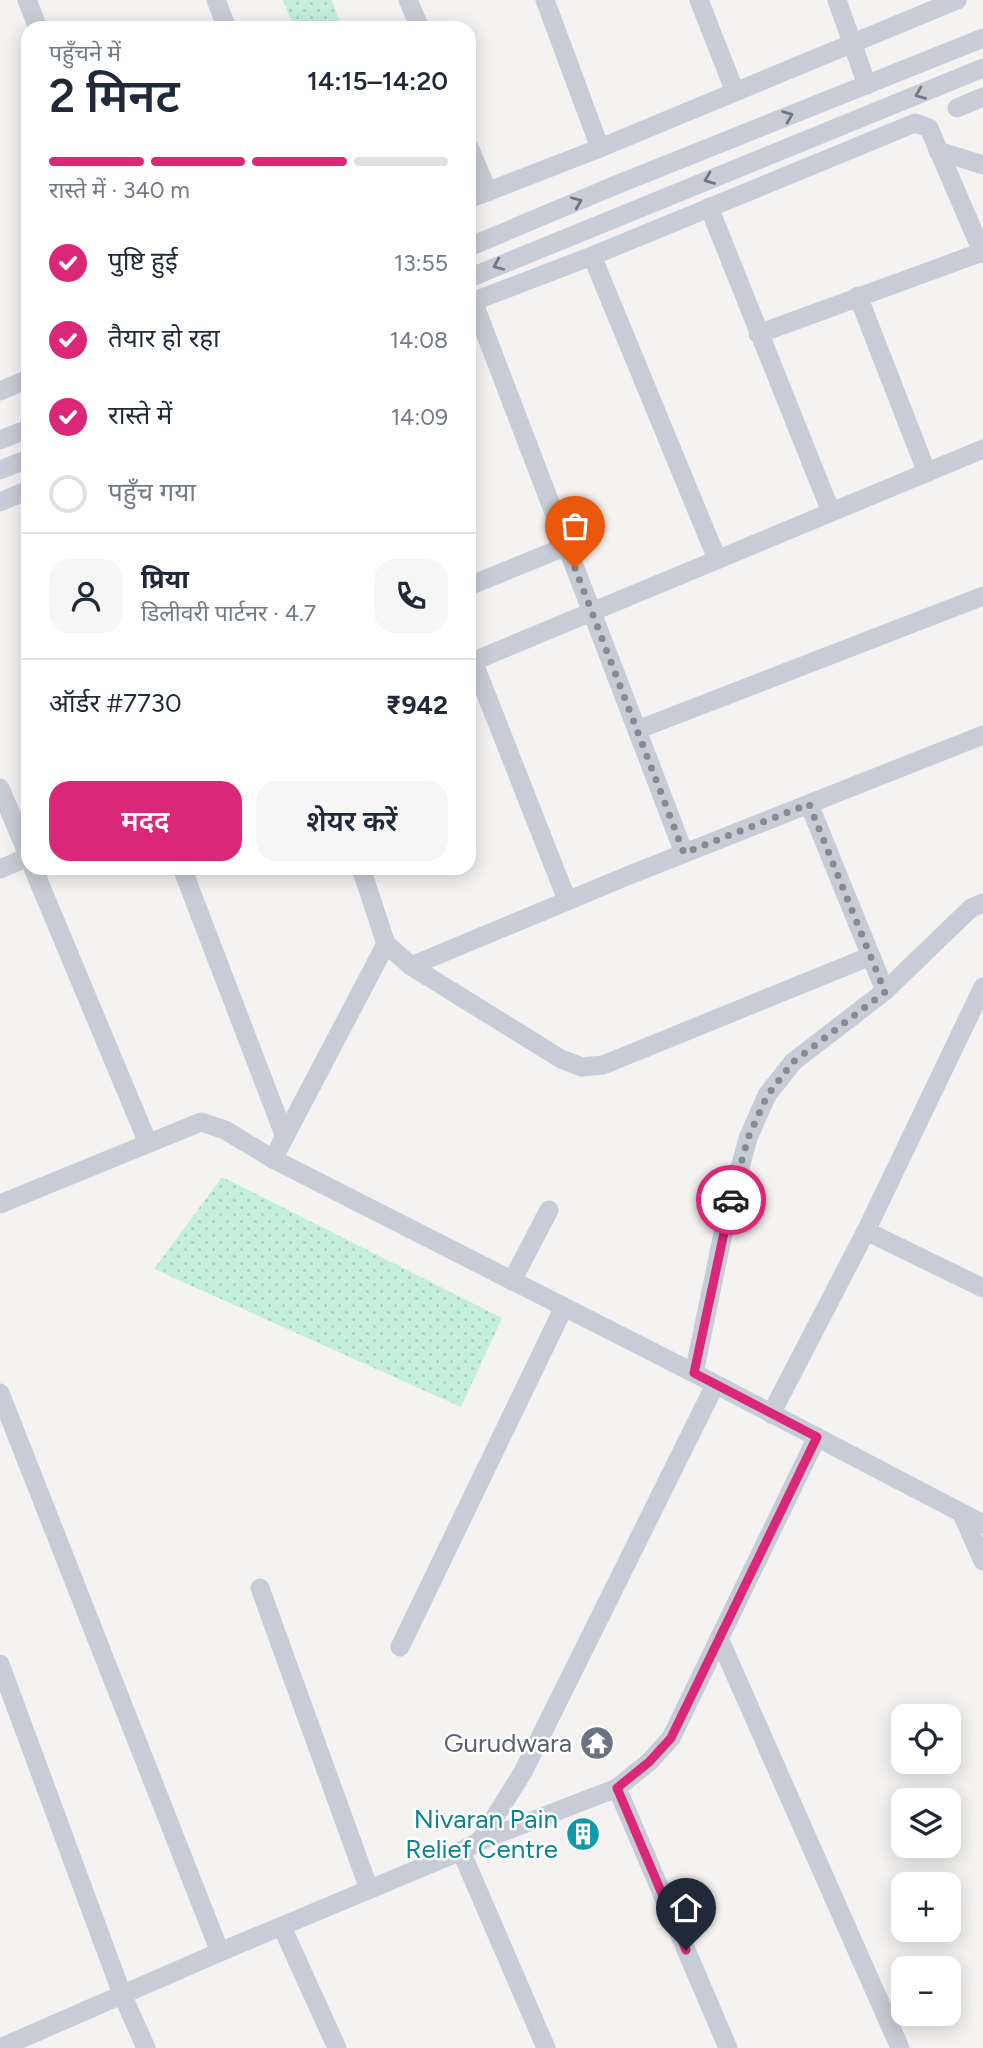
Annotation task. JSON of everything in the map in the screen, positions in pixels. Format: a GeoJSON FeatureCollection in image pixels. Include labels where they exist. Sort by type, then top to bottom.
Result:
{"type":"FeatureCollection","features":[{"type":"Feature","properties":{"kind":"street"},"geometry":{"type":"LineString","coordinates":[[27,0],[35,21]]}},
{"type":"Feature","properties":{"kind":"street"},"geometry":{"type":"LineString","coordinates":[[216,0],[224,21]]}},
{"type":"Feature","properties":{"kind":"street"},"geometry":{"type":"LineString","coordinates":[[408,0],[417,21]]}},
{"type":"Feature","properties":{"kind":"street"},"geometry":{"type":"LineString","coordinates":[[545,0],[600,148]]}},
{"type":"Feature","properties":{"kind":"street"},"geometry":{"type":"LineString","coordinates":[[699,0],[735,92]]}},
{"type":"Feature","properties":{"kind":"street"},"geometry":{"type":"LineString","coordinates":[[837,0],[867,85]]}},
{"type":"Feature","properties":{"kind":"street"},"geometry":{"type":"LineString","coordinates":[[476,196],[957,0]]}},
{"type":"Feature","properties":{"kind":"street"},"geometry":{"type":"LineString","coordinates":[[476,244],[983,38]]}},
{"type":"Feature","properties":{"kind":"street"},"geometry":{"type":"LineString","coordinates":[[476,275],[983,68]]}},
{"type":"Feature","properties":{"kind":"street"},"geometry":{"type":"LineString","coordinates":[[957,108],[983,97]]}},
{"type":"Feature","properties":{"kind":"street"},"geometry":{"type":"LineString","coordinates":[[476,300],[592,256],[915,123],[929,128],[983,253],[758,334]]}},
{"type":"Feature","properties":{"kind":"street"},"geometry":{"type":"LineString","coordinates":[[938,151],[983,165]]}},
{"type":"Feature","properties":{"kind":"street"},"geometry":{"type":"LineString","coordinates":[[476,164],[488,192]]}},
{"type":"Feature","properties":{"kind":"street"},"geometry":{"type":"LineString","coordinates":[[709,207],[831,512]]}},
{"type":"Feature","properties":{"kind":"street"},"geometry":{"type":"LineString","coordinates":[[592,256],[718,559]]}},
{"type":"Feature","properties":{"kind":"street"},"geometry":{"type":"LineString","coordinates":[[858,296],[927,473]]}},
{"type":"Feature","properties":{"kind":"street"},"geometry":{"type":"LineString","coordinates":[[476,315],[684,853]]}},
{"type":"Feature","properties":{"kind":"street"},"geometry":{"type":"LineString","coordinates":[[0,391],[21,382]]}},
{"type":"Feature","properties":{"kind":"street"},"geometry":{"type":"LineString","coordinates":[[0,440],[21,432]]}},
{"type":"Feature","properties":{"kind":"street"},"geometry":{"type":"LineString","coordinates":[[476,660],[983,449]]}},
{"type":"Feature","properties":{"kind":"street"},"geometry":{"type":"LineString","coordinates":[[0,470],[21,462]]}},
{"type":"Feature","properties":{"kind":"street"},"geometry":{"type":"LineString","coordinates":[[0,502],[21,494]]}},
{"type":"Feature","properties":{"kind":"street"},"geometry":{"type":"LineString","coordinates":[[476,583],[567,546]]}},
{"type":"Feature","properties":{"kind":"street"},"geometry":{"type":"LineString","coordinates":[[637,730],[983,596]]}},
{"type":"Feature","properties":{"kind":"street"},"geometry":{"type":"LineString","coordinates":[[476,674],[567,900]]}},
{"type":"Feature","properties":{"kind":"street"},"geometry":{"type":"LineString","coordinates":[[411,965],[567,900],[983,735]]}},
{"type":"Feature","properties":{"kind":"street"},"geometry":{"type":"LineString","coordinates":[[0,788],[21,839]]}},
{"type":"Feature","properties":{"kind":"street"},"geometry":{"type":"LineString","coordinates":[[809,804],[885,992]]}},
{"type":"Feature","properties":{"kind":"street"},"geometry":{"type":"LineString","coordinates":[[0,869],[21,859]]}},
{"type":"Feature","properties":{"kind":"street"},"geometry":{"type":"LineString","coordinates":[[36,875],[148,1143]]}},
{"type":"Feature","properties":{"kind":"street"},"geometry":{"type":"LineString","coordinates":[[186,875],[285,1137]]}},
{"type":"Feature","properties":{"kind":"street"},"geometry":{"type":"LineString","coordinates":[[363,875],[386,944],[411,965],[561,1059],[582,1067],[603,1065],[871,956]]}},
{"type":"Feature","properties":{"kind":"street"},"geometry":{"type":"LineString","coordinates":[[694,1373],[725,1224],[748,1138],[767,1096],[793,1062],[885,992],[971,908],[983,902]]}},
{"type":"Feature","properties":{"kind":"street"},"geometry":{"type":"LineString","coordinates":[[273,1159],[386,944]]}},
{"type":"Feature","properties":{"kind":"street"},"geometry":{"type":"LineString","coordinates":[[771,1413],[866,1230],[983,987]]}},
{"type":"Feature","properties":{"kind":"street"},"geometry":{"type":"LineString","coordinates":[[1,1202],[201,1122],[225,1130],[273,1159],[694,1373],[983,1524]]}},
{"type":"Feature","properties":{"kind":"street"},"geometry":{"type":"LineString","coordinates":[[512,1281],[549,1210]]}},
{"type":"Feature","properties":{"kind":"street"},"geometry":{"type":"LineString","coordinates":[[866,1230],[983,1288]]}},
{"type":"Feature","properties":{"kind":"street"},"geometry":{"type":"LineString","coordinates":[[400,1647],[564,1307]]}},
{"type":"Feature","properties":{"kind":"street"},"geometry":{"type":"LineString","coordinates":[[480,1841],[523,1772],[715,1385]]}},
{"type":"Feature","properties":{"kind":"street"},"geometry":{"type":"LineString","coordinates":[[0,1393],[220,1952]]}},
{"type":"Feature","properties":{"kind":"street"},"geometry":{"type":"LineString","coordinates":[[0,2048],[480,1841],[617,1788],[649,1762],[671,1738],[817,1437]]}},
{"type":"Feature","properties":{"kind":"street"},"geometry":{"type":"LineString","coordinates":[[962,1514],[983,1561]]}},
{"type":"Feature","properties":{"kind":"street"},"geometry":{"type":"LineString","coordinates":[[260,1588],[369,1889]]}},
{"type":"Feature","properties":{"kind":"street"},"geometry":{"type":"LineString","coordinates":[[719,1638],[900,2048]]}},
{"type":"Feature","properties":{"kind":"street"},"geometry":{"type":"LineString","coordinates":[[0,1664],[122,1994],[146,2048]]}},
{"type":"Feature","properties":{"kind":"street"},"geometry":{"type":"LineString","coordinates":[[617,1788],[728,2048]]}},
{"type":"Feature","properties":{"kind":"street"},"geometry":{"type":"LineString","coordinates":[[461,1851],[546,2048]]}},
{"type":"Feature","properties":{"kind":"street"},"geometry":{"type":"LineString","coordinates":[[282,1927],[337,2048]]}},
{"type":"Feature","properties":{"kind":"green space"},"geometry":{"type":"Polygon","coordinates":[[[283,0],[332,0],[340,21],[291,21],[283,0]]]}},
{"type":"Feature","properties":{"kind":"green space"},"geometry":{"type":"Polygon","coordinates":[[[222,1177],[502,1318],[461,1407],[154,1269],[222,1177]]]}},
{"type":"Feature","properties":{"kind":"way so far"},"geometry":{"type":"LineString","coordinates":[[575,568],[684,853],[809,804],[885,992],[793,1062],[767,1096],[748,1138],[731,1200]]}},
{"type":"Feature","properties":{"kind":"place","name":"Gurudwara"},"geometry":{"type":"Point","coordinates":[597,1743]}},
{"type":"Feature","properties":{"kind":"place","name":"Nivaran Pain Relief Centre"},"geometry":{"type":"Point","coordinates":[583,1834]}},
{"type":"Feature","properties":{"kind":"route"},"geometry":{"type":"LineString","coordinates":[[686,1950],[617,1788],[649,1762],[671,1738],[817,1437],[694,1373],[731,1200]]}}]}
